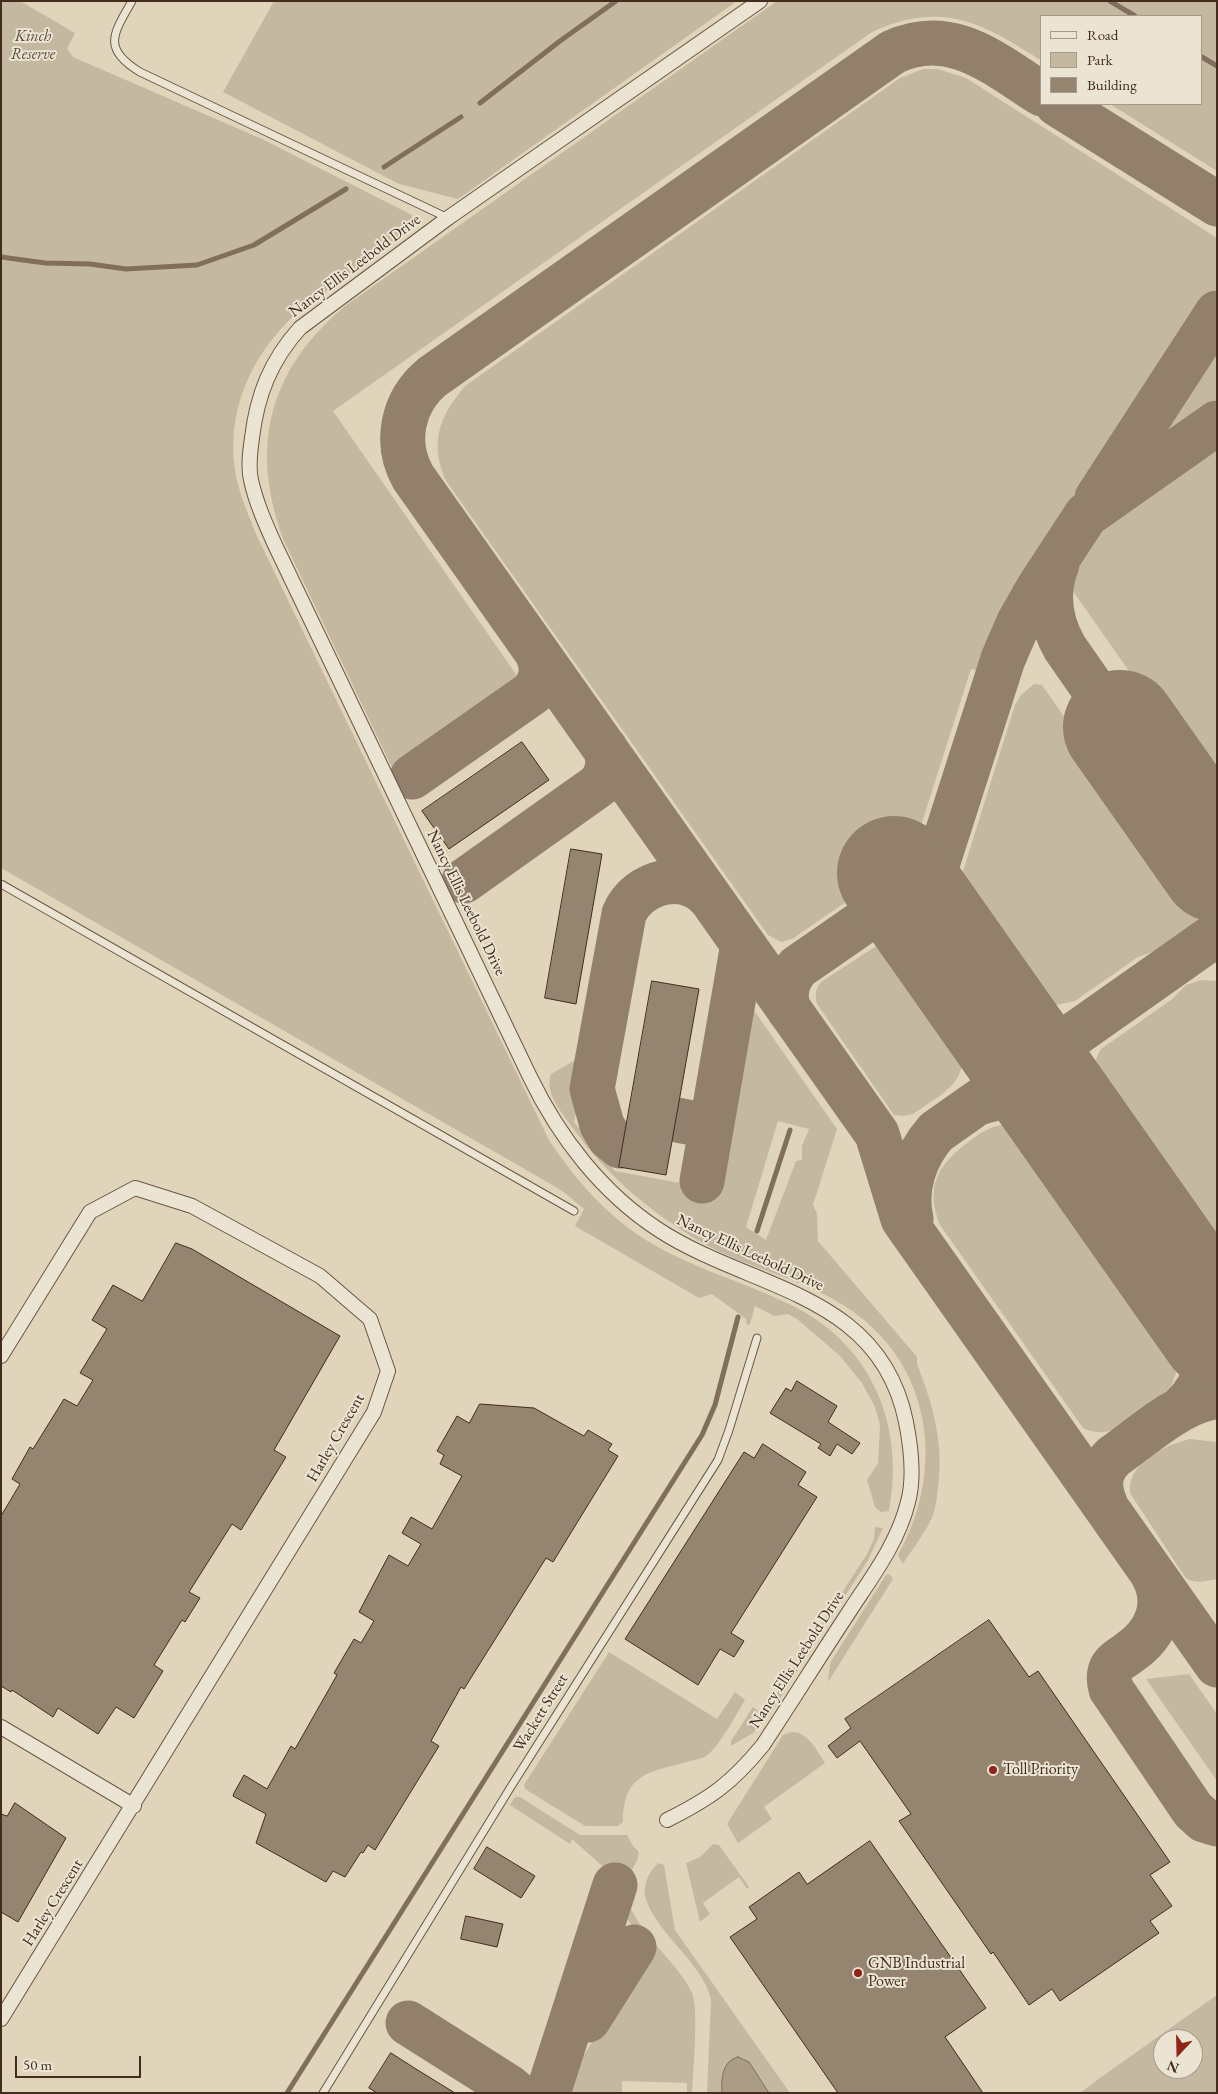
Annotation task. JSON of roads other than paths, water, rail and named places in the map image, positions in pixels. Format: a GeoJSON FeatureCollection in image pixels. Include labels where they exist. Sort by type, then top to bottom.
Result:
{"type":"FeatureCollection","features":[{"type":"Feature","properties":{"kind":"street","name":"Nancy Ellis Leebold Drive"},"geometry":{"type":"LineString","coordinates":[[668,1820],[704,1801],[726,1785],[744,1768],[764,1744],[893,1541],[908,1502],[911,1487],[910,1445],[903,1407],[889,1371],[855,1330],[836,1315],[812,1301],[707,1256],[659,1230],[628,1207],[600,1181],[558,1127],[530,1077],[264,520],[251,480],[249,463],[258,403],[264,381],[287,342],[300,328],[316,314],[448,218],[760,1]]}},
{"type":"Feature","properties":{"kind":"street","name":"Harley Crescent"},"geometry":{"type":"LineString","coordinates":[[1,1356],[90,1212],[135,1188],[192,1206],[320,1276],[370,1319],[388,1371],[374,1412],[134,1806],[1,2019]]}},
{"type":"Feature","properties":{"kind":"street"},"geometry":{"type":"LineString","coordinates":[[1,1727],[134,1806]]}},
{"type":"Feature","properties":{"kind":"lane"},"geometry":{"type":"LineString","coordinates":[[132,1],[118,25],[114,40],[116,52],[125,63],[140,72],[448,218]]}},
{"type":"Feature","properties":{"kind":"lane"},"geometry":{"type":"LineString","coordinates":[[1,884],[574,1212]]}},
{"type":"Feature","properties":{"kind":"lane","name":"Wackett Street"},"geometry":{"type":"LineString","coordinates":[[323,2093],[502,1802],[718,1460],[757,1338]]}},
{"type":"Feature","properties":{"kind":"waterway"},"geometry":{"type":"LineString","coordinates":[[480,103],[560,41],[616,1]]}},
{"type":"Feature","properties":{"kind":"waterway"},"geometry":{"type":"LineString","coordinates":[[1110,1],[1133,15]]}},
{"type":"Feature","properties":{"kind":"waterway"},"geometry":{"type":"LineString","coordinates":[[1203,58],[1217,66]]}},
{"type":"Feature","properties":{"kind":"waterway"},"geometry":{"type":"LineString","coordinates":[[384,167],[461,117]]}},
{"type":"Feature","properties":{"kind":"waterway"},"geometry":{"type":"LineString","coordinates":[[1,257],[45,263],[90,264],[126,269],[197,265],[254,245],[346,189]]}},
{"type":"Feature","properties":{"kind":"waterway"},"geometry":{"type":"LineString","coordinates":[[757,1231],[790,1130]]}},
{"type":"Feature","properties":{"kind":"waterway"},"geometry":{"type":"LineString","coordinates":[[287,2093],[702,1435],[715,1405],[738,1317]]}},
{"type":"Feature","properties":{"kind":"place","name":"Toll Priority"},"geometry":{"type":"Point","coordinates":[993,1770]}},
{"type":"Feature","properties":{"kind":"place","name":"GNB Industrial Power"},"geometry":{"type":"Point","coordinates":[858,1973]}},
{"type":"Feature","properties":{"kind":"park label","name":"Kinch Reserve"},"geometry":{"type":"Point","coordinates":[33,46]}}]}
